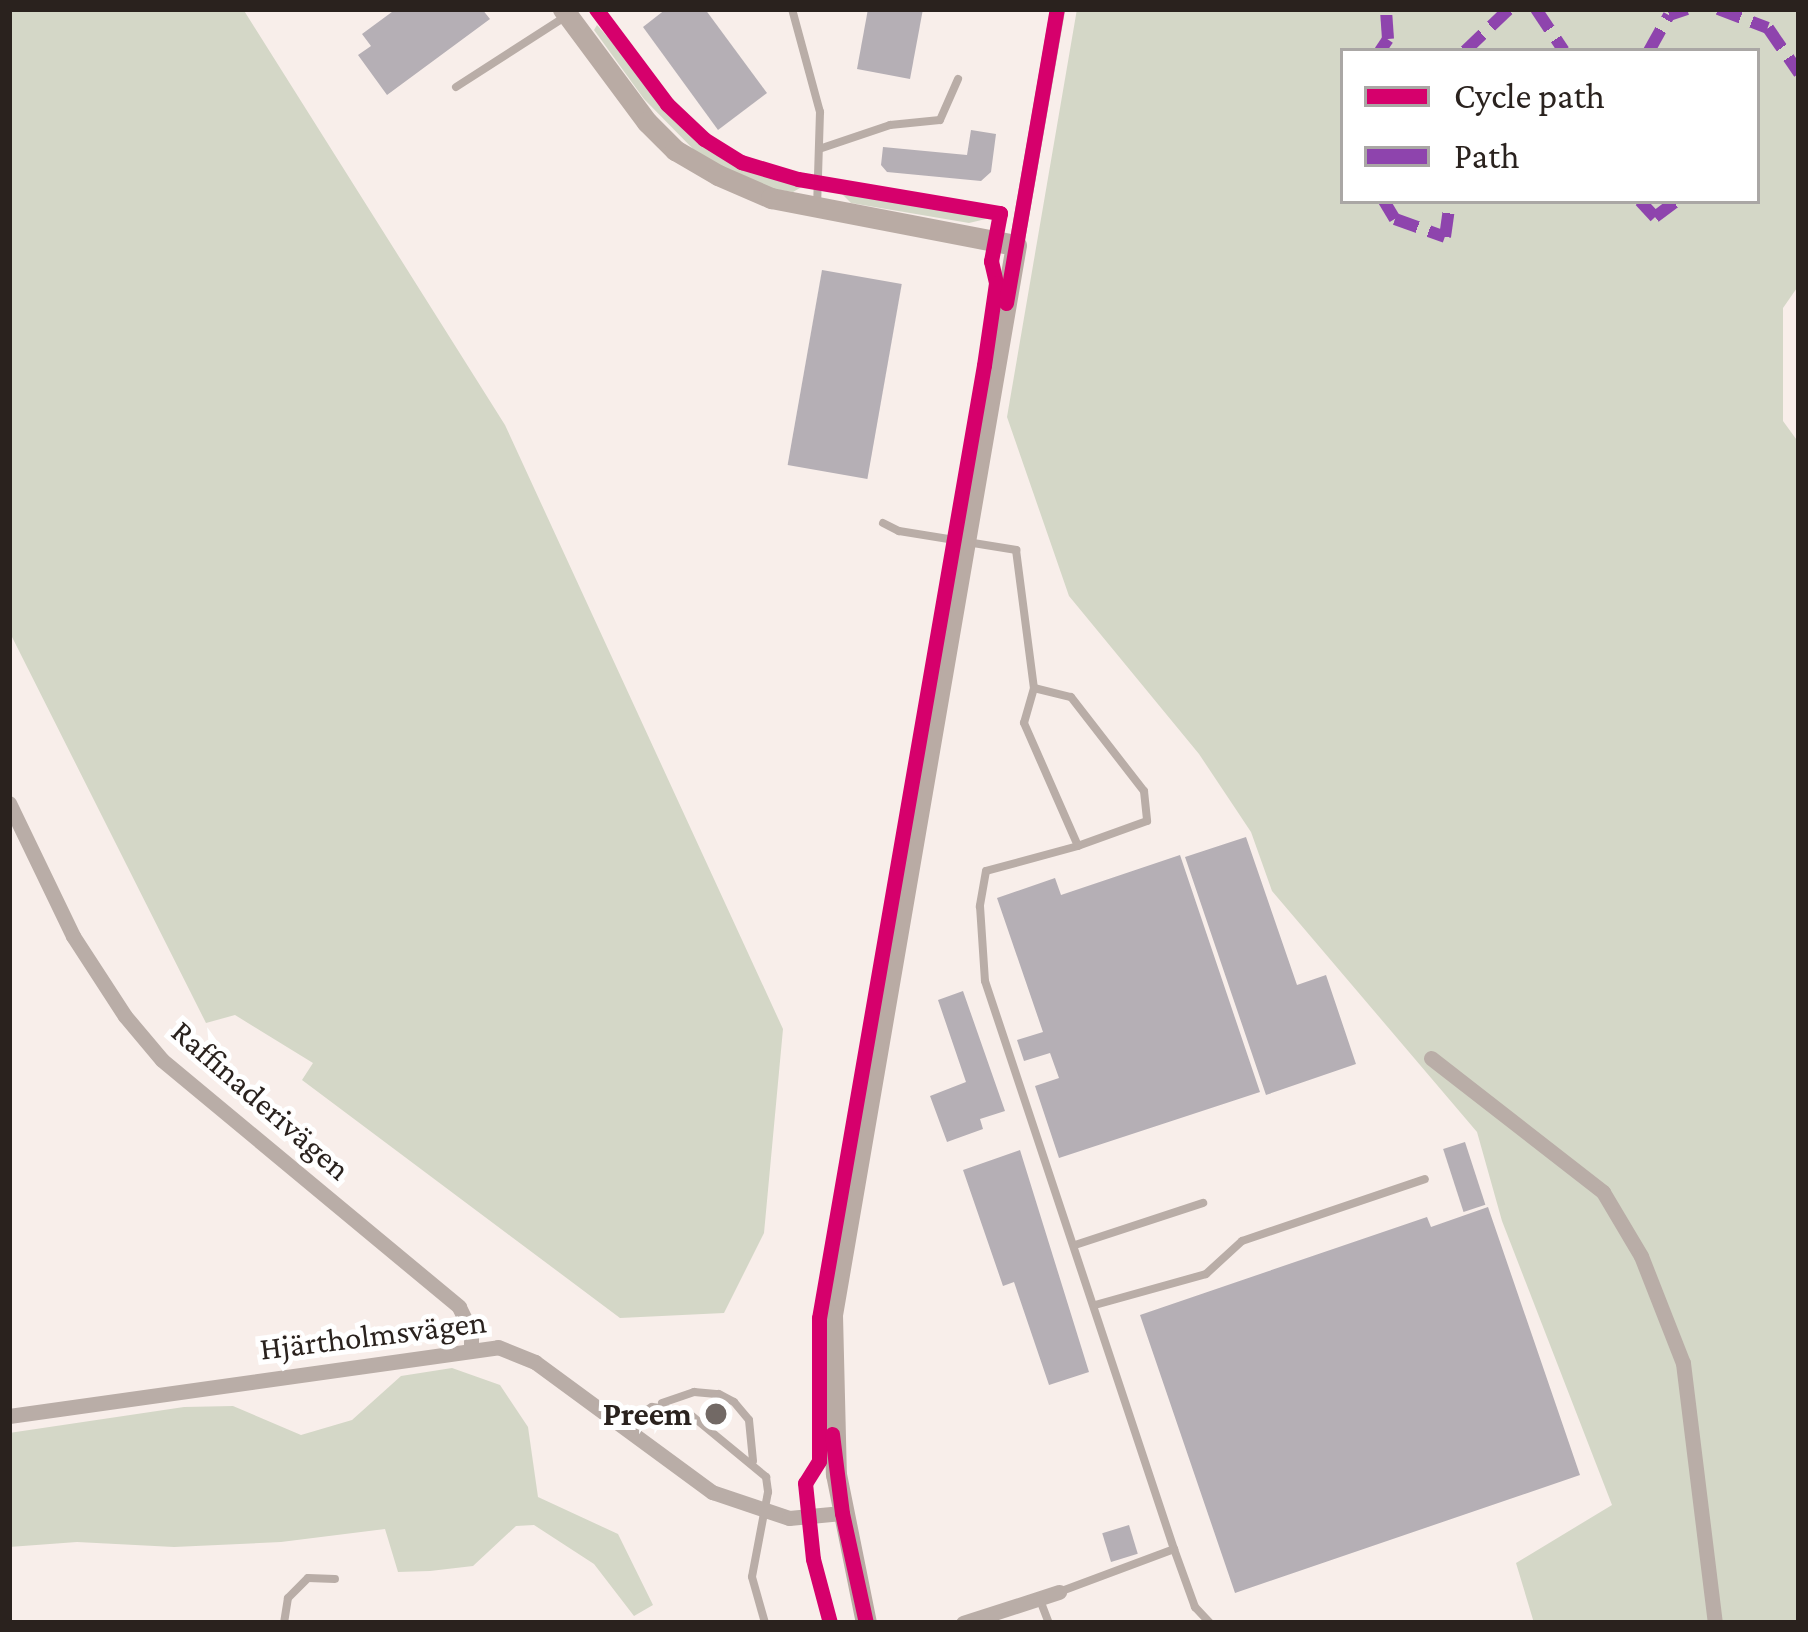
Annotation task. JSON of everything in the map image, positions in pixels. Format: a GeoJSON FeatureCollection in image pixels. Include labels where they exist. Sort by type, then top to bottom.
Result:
{"type":"FeatureCollection","features":[{"type":"Feature","properties":{"kind":"street"},"geometry":{"type":"LineString","coordinates":[[866,1623],[842,1513],[832,1438],[832,1315],[1057,9]]}},
{"type":"Feature","properties":{"kind":"street"},"geometry":{"type":"LineString","coordinates":[[565,12],[629,101],[675,150],[747,190],[1016,245]]}},
{"type":"Feature","properties":{"kind":"street","name":"Raffinaderivägen"},"geometry":{"type":"LineString","coordinates":[[9,803],[73,936],[150,1046],[195,1090],[459,1306],[471,1332],[471,1348]]}},
{"type":"Feature","properties":{"kind":"street"},"geometry":{"type":"LineString","coordinates":[[1432,1058],[1603,1192],[1641,1256],[1683,1363],[1715,1623]]}},
{"type":"Feature","properties":{"kind":"street","name":"Hjärtholmsvägen"},"geometry":{"type":"LineString","coordinates":[[9,1416],[499,1347],[535,1363],[700,1484],[765,1513],[789,1518],[842,1513]]}},
{"type":"Feature","properties":{"kind":"street"},"geometry":{"type":"LineString","coordinates":[[963,1623],[1060,1592]]}},
{"type":"Feature","properties":{"kind":"lane"},"geometry":{"type":"LineString","coordinates":[[792,9],[820,112],[817,207]]}},
{"type":"Feature","properties":{"kind":"lane"},"geometry":{"type":"LineString","coordinates":[[456,87],[565,12]]}},
{"type":"Feature","properties":{"kind":"lane"},"geometry":{"type":"LineString","coordinates":[[822,148],[890,125],[940,120],[958,80]]}},
{"type":"Feature","properties":{"kind":"lane"},"geometry":{"type":"LineString","coordinates":[[883,523],[899,531],[1016,550],[1034,688],[1024,723],[1078,847]]}},
{"type":"Feature","properties":{"kind":"lane"},"geometry":{"type":"LineString","coordinates":[[1034,688],[1071,697],[1144,791],[1147,821],[1078,847],[986,871],[980,906],[985,982],[1174,1549],[1196,1607],[1210,1623]]}},
{"type":"Feature","properties":{"kind":"lane"},"geometry":{"type":"LineString","coordinates":[[1095,1305],[1206,1274],[1242,1241],[1425,1179]]}},
{"type":"Feature","properties":{"kind":"lane"},"geometry":{"type":"LineString","coordinates":[[1075,1245],[1203,1203]]}},
{"type":"Feature","properties":{"kind":"lane"},"geometry":{"type":"LineString","coordinates":[[621,1427],[652,1407],[694,1392],[719,1394],[749,1420],[753,1463]]}},
{"type":"Feature","properties":{"kind":"lane"},"geometry":{"type":"LineString","coordinates":[[652,1407],[686,1411],[766,1478],[765,1513],[752,1577],[765,1623]]}},
{"type":"Feature","properties":{"kind":"lane"},"geometry":{"type":"LineString","coordinates":[[1060,1592],[1174,1549]]}},
{"type":"Feature","properties":{"kind":"lane"},"geometry":{"type":"LineString","coordinates":[[284,1623],[288,1598],[308,1578],[335,1579]]}},
{"type":"Feature","properties":{"kind":"lane"},"geometry":{"type":"LineString","coordinates":[[1040,1598],[1049,1623]]}},
{"type":"Feature","properties":{"kind":"green space"},"geometry":{"type":"Polygon","coordinates":[[[9,9],[243,9],[505,425],[783,1029],[764,1233],[724,1313],[620,1318],[302,1080],[313,1063],[235,1015],[206,1023],[9,631],[9,9]]]}},
{"type":"Feature","properties":{"kind":"green space"},"geometry":{"type":"Polygon","coordinates":[[[1077,9],[1799,9],[1799,285],[1783,308],[1783,421],[1799,443],[1799,1623],[1534,1623],[1516,1563],[1612,1505],[1502,1221],[1477,1132],[1272,891],[1251,832],[1199,754],[1069,596],[1007,417],[1077,9]]]}},
{"type":"Feature","properties":{"kind":"green space"},"geometry":{"type":"Polygon","coordinates":[[[597,25],[700,142],[745,168],[805,185],[793,192],[773,189],[734,175],[696,152],[644,99],[594,30],[597,25]]]}},
{"type":"Feature","properties":{"kind":"green space"},"geometry":{"type":"Polygon","coordinates":[[[837,189],[990,218],[969,223],[851,203],[837,189]]]}},
{"type":"Feature","properties":{"kind":"green space"},"geometry":{"type":"Polygon","coordinates":[[[452,1368],[500,1385],[528,1427],[538,1497],[618,1534],[653,1605],[634,1616],[594,1564],[534,1525],[516,1526],[473,1566],[430,1571],[398,1572],[385,1529],[281,1542],[174,1547],[77,1542],[9,1547],[9,1433],[184,1407],[233,1406],[301,1435],[352,1420],[401,1376],[452,1368]]]}},
{"type":"Feature","properties":{"kind":"building"},"geometry":{"type":"Polygon","coordinates":[[[396,9],[482,9],[490,19],[387,95],[358,55],[371,46],[362,34],[396,9]]]}},
{"type":"Feature","properties":{"kind":"building"},"geometry":{"type":"Polygon","coordinates":[[[666,9],[705,9],[767,93],[718,130],[643,27],[666,9]]]}},
{"type":"Feature","properties":{"kind":"building"},"geometry":{"type":"Polygon","coordinates":[[[868,9],[923,9],[910,79],[857,69],[868,9]]]}},
{"type":"Feature","properties":{"kind":"building"},"geometry":{"type":"Polygon","coordinates":[[[971,130],[996,134],[991,172],[981,181],[887,172],[881,165],[883,147],[967,155],[971,130]]]}},
{"type":"Feature","properties":{"kind":"building"},"geometry":{"type":"Polygon","coordinates":[[[822,270],[902,284],[867,479],[788,465],[822,270]]]}},
{"type":"Feature","properties":{"kind":"building"},"geometry":{"type":"Polygon","coordinates":[[[1246,837],[1297,985],[1326,975],[1356,1064],[1266,1095],[1185,857],[1246,837]]]}},
{"type":"Feature","properties":{"kind":"building"},"geometry":{"type":"Polygon","coordinates":[[[1180,855],[1260,1092],[1059,1158],[1035,1086],[1059,1078],[1050,1053],[1024,1061],[1017,1040],[1043,1032],[997,898],[1055,878],[1061,895],[1180,855]]]}},
{"type":"Feature","properties":{"kind":"building"},"geometry":{"type":"Polygon","coordinates":[[[963,991],[1005,1111],[980,1119],[983,1129],[947,1142],[930,1096],[966,1082],[938,1000],[963,991]]]}},
{"type":"Feature","properties":{"kind":"building"},"geometry":{"type":"Polygon","coordinates":[[[1465,1142],[1485,1205],[1464,1212],[1443,1149],[1465,1142]]]}},
{"type":"Feature","properties":{"kind":"building"},"geometry":{"type":"Polygon","coordinates":[[[1020,1150],[1089,1372],[1049,1385],[1014,1282],[1003,1286],[963,1170],[1020,1150]]]}},
{"type":"Feature","properties":{"kind":"building"},"geometry":{"type":"Polygon","coordinates":[[[1488,1207],[1580,1475],[1235,1593],[1140,1315],[1427,1217],[1431,1227],[1488,1207]]]}},
{"type":"Feature","properties":{"kind":"building"},"geometry":{"type":"Polygon","coordinates":[[[1129,1525],[1138,1554],[1111,1562],[1102,1533],[1129,1525]]]}},
{"type":"Feature","properties":{"kind":"marked path"},"geometry":{"type":"LineString","coordinates":[[1382,48],[1388,39],[1386,9]]}},
{"type":"Feature","properties":{"kind":"marked path"},"geometry":{"type":"LineString","coordinates":[[1468,48],[1509,9]]}},
{"type":"Feature","properties":{"kind":"marked path"},"geometry":{"type":"LineString","coordinates":[[1536,9],[1562,48]]}},
{"type":"Feature","properties":{"kind":"marked path"},"geometry":{"type":"LineString","coordinates":[[1651,48],[1669,15],[1687,9]]}},
{"type":"Feature","properties":{"kind":"marked path"},"geometry":{"type":"LineString","coordinates":[[1718,9],[1768,28],[1799,73]]}},
{"type":"Feature","properties":{"kind":"marked path"},"geometry":{"type":"LineString","coordinates":[[1386,204],[1395,219],[1445,237],[1450,204]]}},
{"type":"Feature","properties":{"kind":"marked path"},"geometry":{"type":"LineString","coordinates":[[1643,204],[1655,217],[1672,204]]}},
{"type":"Feature","properties":{"kind":"cycle path"},"geometry":{"type":"LineString","coordinates":[[596,9],[667,104],[704,139],[741,162],[798,179],[1000,213],[991,261],[996,283],[984,365],[819,1318],[819,1461],[805,1483],[813,1559],[830,1623]]}},
{"type":"Feature","properties":{"kind":"cycle path"},"geometry":{"type":"LineString","coordinates":[[1006,303],[1057,9]]}},
{"type":"Feature","properties":{"kind":"cycle path"},"geometry":{"type":"LineString","coordinates":[[832,1434],[842,1513],[866,1623]]}},
{"type":"Feature","properties":{"kind":"place","name":"Preem"},"geometry":{"type":"Point","coordinates":[716,1414]}}]}
